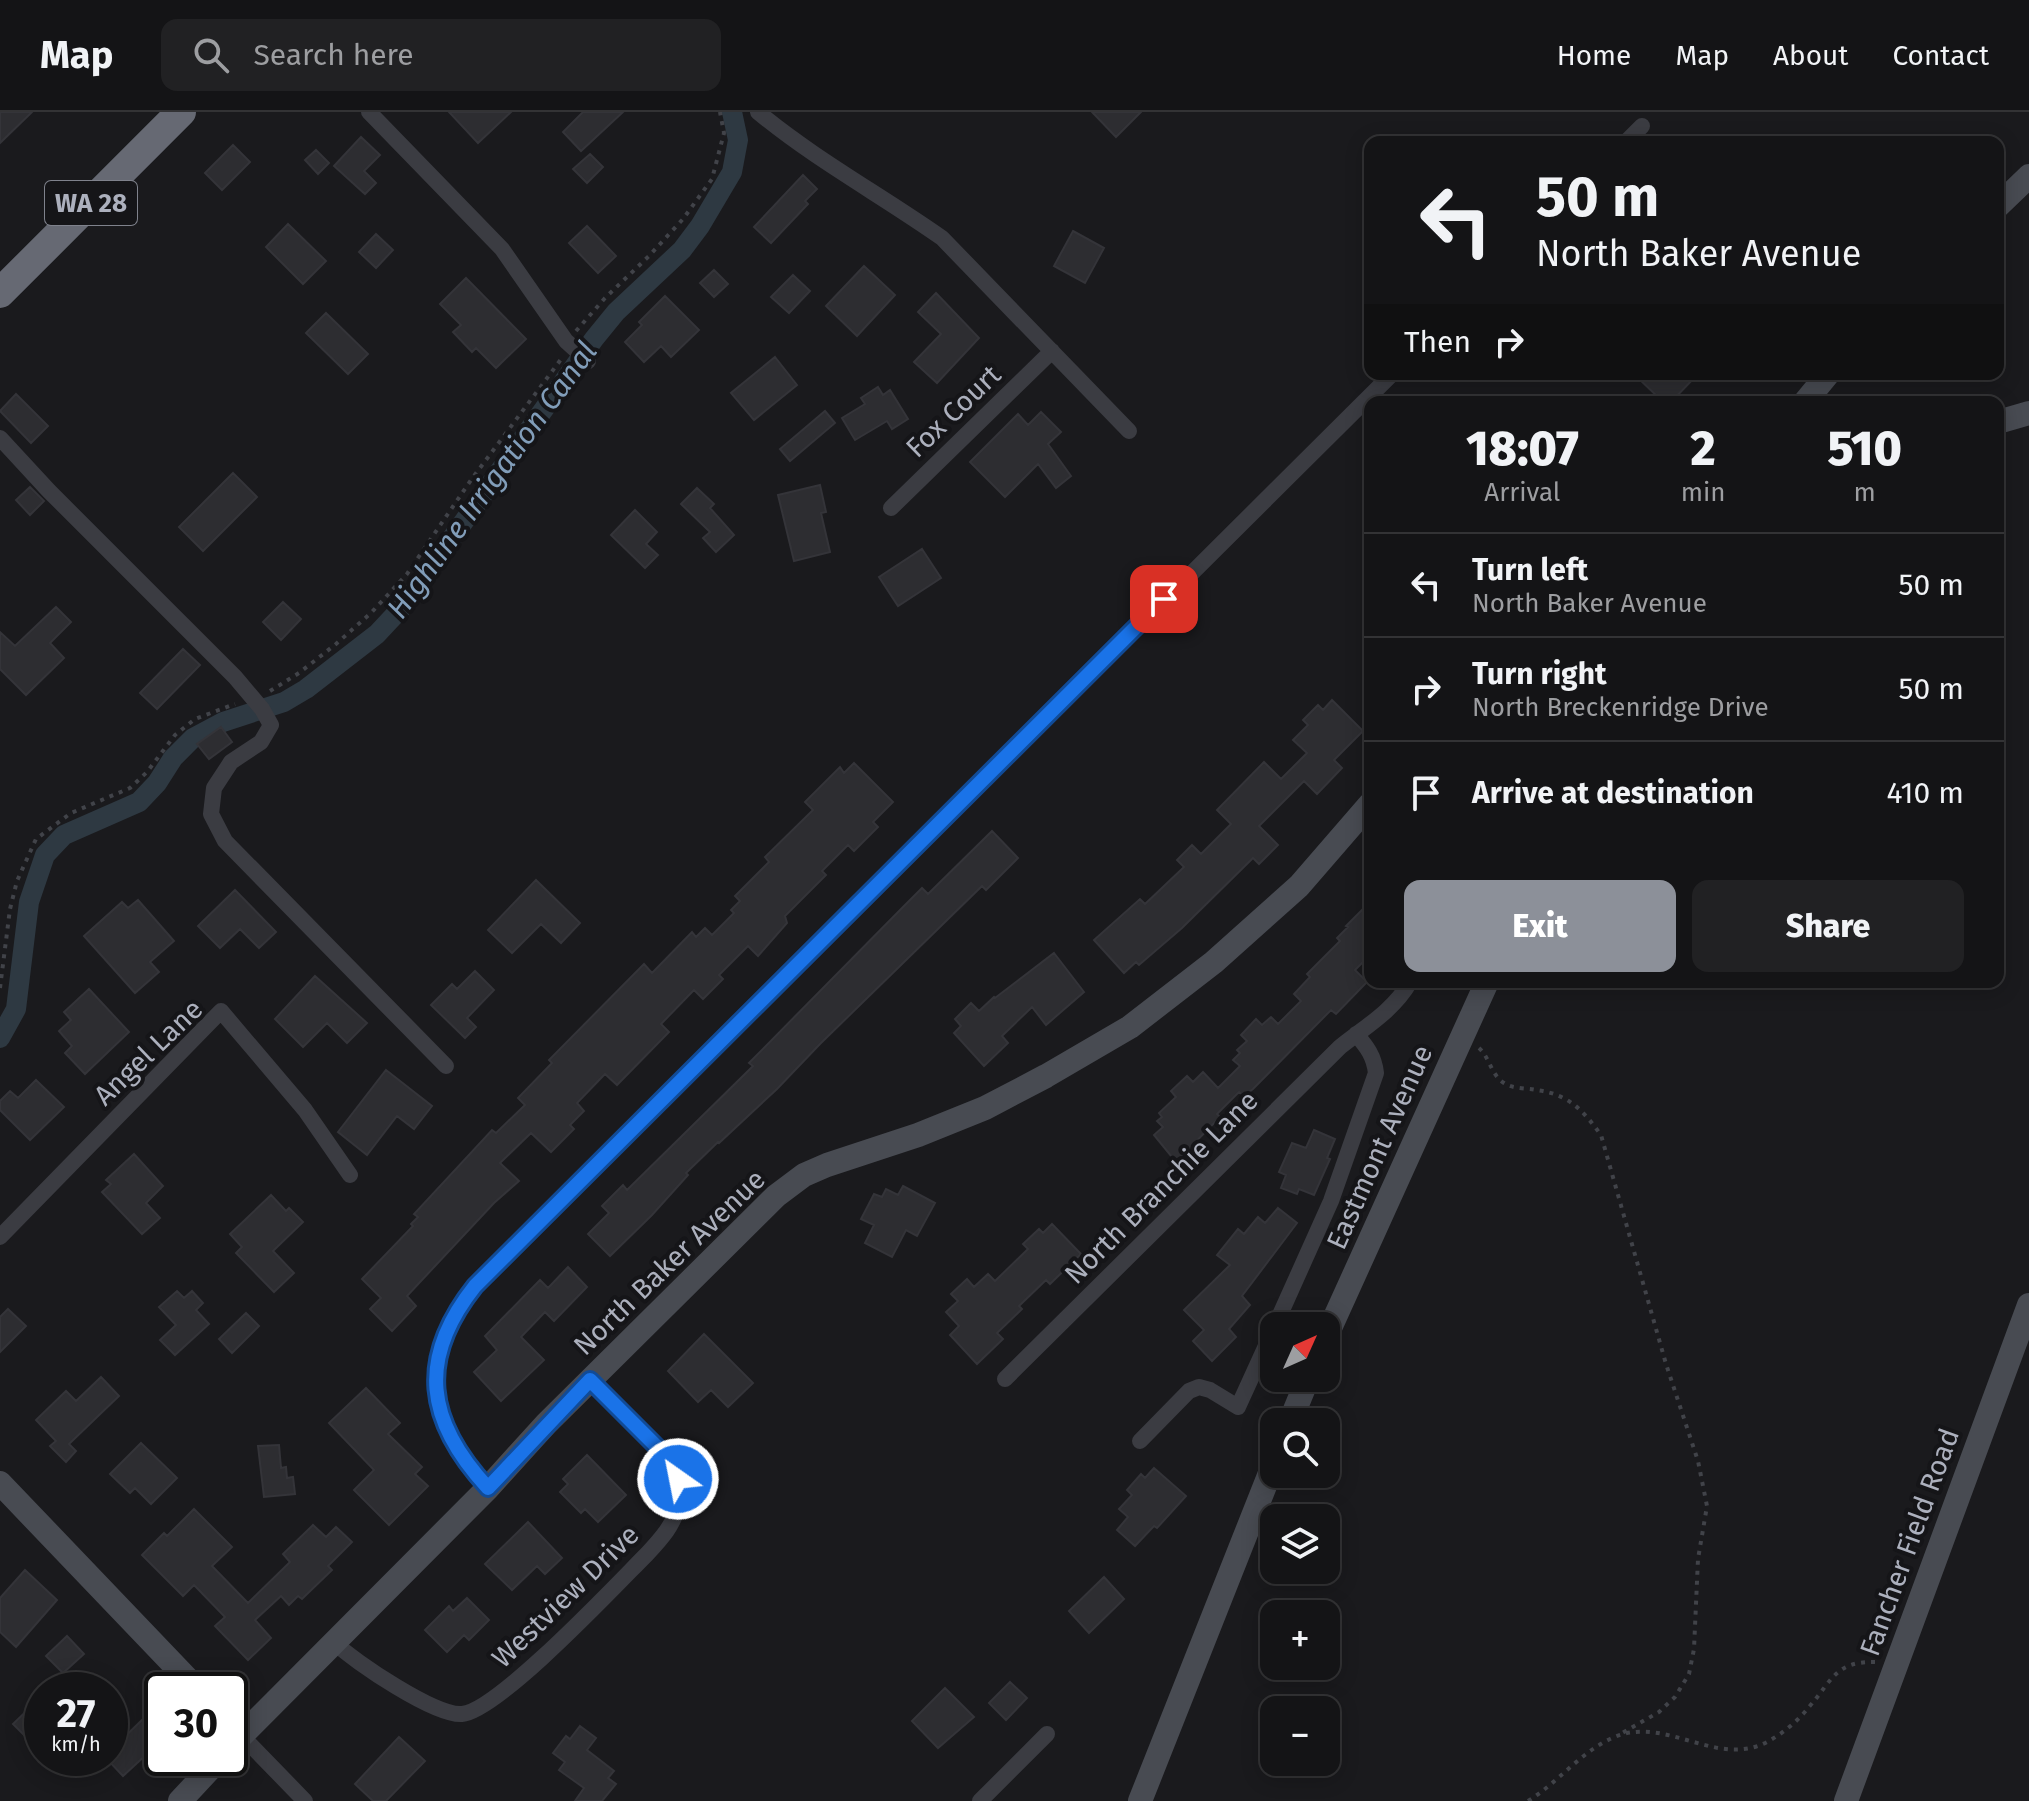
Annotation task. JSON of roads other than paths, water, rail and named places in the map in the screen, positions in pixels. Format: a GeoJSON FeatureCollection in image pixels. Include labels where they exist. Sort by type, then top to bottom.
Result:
{"type":"FeatureCollection","features":[{"type":"Feature","properties":{"kind":"highway","name":"WA 28"},"geometry":{"type":"LineString","coordinates":[[0,293],[181,112]]}},
{"type":"Feature","properties":{"kind":"main road"},"geometry":{"type":"LineString","coordinates":[[2004,200],[2029,176]]}},
{"type":"Feature","properties":{"kind":"main road"},"geometry":{"type":"LineString","coordinates":[[1810,396],[1823,380]]}},
{"type":"Feature","properties":{"kind":"main road"},"geometry":{"type":"LineString","coordinates":[[2004,420],[2029,413]]}},
{"type":"Feature","properties":{"kind":"main road","name":"North Baker Avenue"},"geometry":{"type":"LineString","coordinates":[[248,1722],[335,1643],[590,1380],[789,1186],[827,1165],[918,1135],[985,1108],[1130,1027],[1214,962],[1299,886],[1364,811]]}},
{"type":"Feature","properties":{"kind":"main road","name":"Eastmont Avenue"},"geometry":{"type":"LineString","coordinates":[[1337,1312],[1484,988]]}},
{"type":"Feature","properties":{"kind":"main road","name":"Fancher Field Road"},"geometry":{"type":"LineString","coordinates":[[1846,1801],[2029,1305]]}},
{"type":"Feature","properties":{"kind":"main road"},"geometry":{"type":"LineString","coordinates":[[0,1483],[181,1672]]}},
{"type":"Feature","properties":{"kind":"main road"},"geometry":{"type":"LineString","coordinates":[[1140,1801],[1264,1488]]}},
{"type":"Feature","properties":{"kind":"main road"},"geometry":{"type":"LineString","coordinates":[[180,1801],[203,1776]]}},
{"type":"Feature","properties":{"kind":"street"},"geometry":{"type":"LineString","coordinates":[[369,112],[502,249],[566,341],[588,361]]}},
{"type":"Feature","properties":{"kind":"street"},"geometry":{"type":"LineString","coordinates":[[758,112],[842,174],[942,238],[1129,431]]}},
{"type":"Feature","properties":{"kind":"street"},"geometry":{"type":"LineString","coordinates":[[1632,136],[1642,126]]}},
{"type":"Feature","properties":{"kind":"street","name":"Fox Court"},"geometry":{"type":"LineString","coordinates":[[891,508],[1052,351]]}},
{"type":"Feature","properties":{"kind":"street"},"geometry":{"type":"LineString","coordinates":[[1370,396],[1386,380]]}},
{"type":"Feature","properties":{"kind":"street"},"geometry":{"type":"LineString","coordinates":[[488,1488],[454,1446],[440,1410],[435,1375],[455,1310],[475,1286],[1364,402]]}},
{"type":"Feature","properties":{"kind":"street"},"geometry":{"type":"LineString","coordinates":[[0,438],[254,698],[271,725],[261,742],[231,762],[214,788],[211,814],[225,841],[446,1066]]}},
{"type":"Feature","properties":{"kind":"street","name":"North Branchie Lane"},"geometry":{"type":"LineString","coordinates":[[1005,1379],[1356,1034],[1388,1011],[1407,988]]}},
{"type":"Feature","properties":{"kind":"street","name":"Angel Lane"},"geometry":{"type":"LineString","coordinates":[[0,1237],[221,1011],[305,1110],[350,1175]]}},
{"type":"Feature","properties":{"kind":"street"},"geometry":{"type":"LineString","coordinates":[[1281,1312],[1331,1201],[1376,1073],[1375,1061],[1356,1034]]}},
{"type":"Feature","properties":{"kind":"street"},"geometry":{"type":"LineString","coordinates":[[1140,1441],[1189,1391],[1199,1387],[1238,1407],[1260,1358]]}},
{"type":"Feature","properties":{"kind":"street","name":"Westview Drive"},"geometry":{"type":"LineString","coordinates":[[335,1643],[355,1662],[444,1711],[461,1714],[479,1709],[511,1686],[647,1554],[666,1534],[675,1517],[680,1500],[678,1479],[666,1456],[590,1380]]}},
{"type":"Feature","properties":{"kind":"street"},"geometry":{"type":"LineString","coordinates":[[980,1801],[1047,1734]]}},
{"type":"Feature","properties":{"kind":"street"},"geometry":{"type":"LineString","coordinates":[[248,1748],[305,1801]]}},
{"type":"Feature","properties":{"kind":"waterway","name":"Highline Irrigation Canal"},"geometry":{"type":"LineString","coordinates":[[0,1038],[16,1009],[29,902],[45,855],[64,835],[139,802],[193,738],[223,722],[284,702],[306,689],[377,634],[405,604],[594,339],[616,312],[682,250],[700,226],[732,172],[738,140],[732,112]]}}]}
